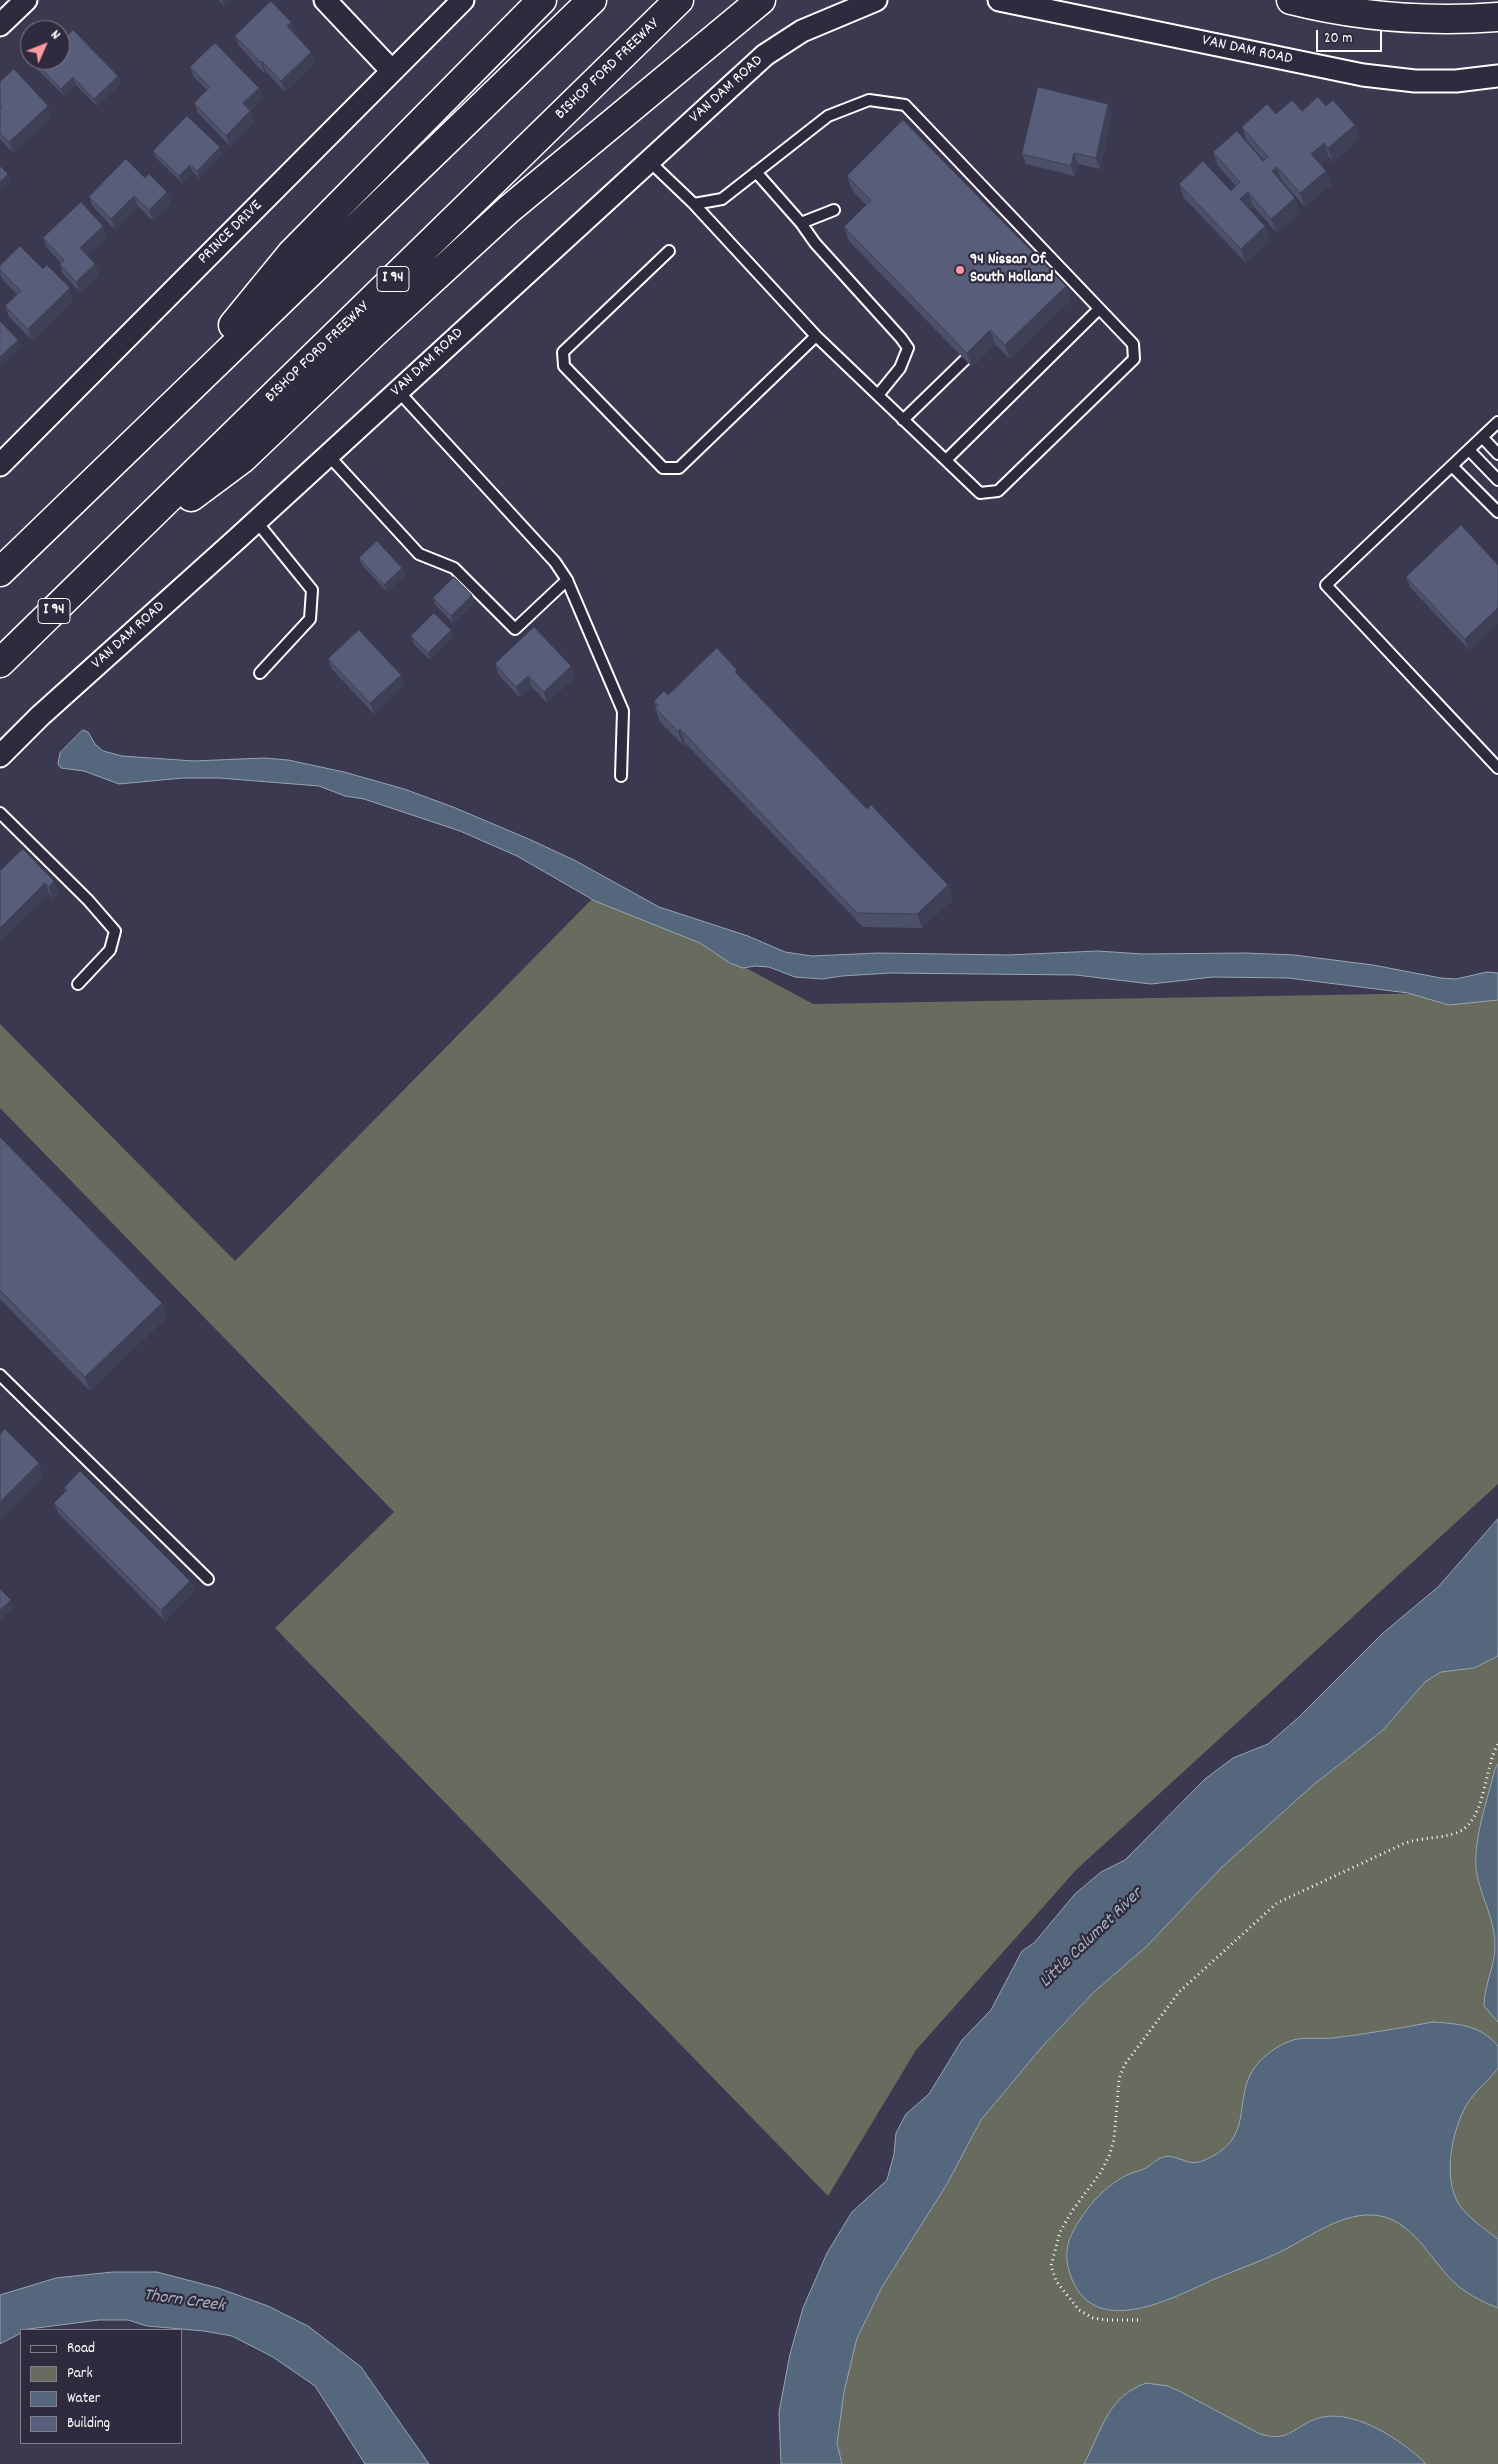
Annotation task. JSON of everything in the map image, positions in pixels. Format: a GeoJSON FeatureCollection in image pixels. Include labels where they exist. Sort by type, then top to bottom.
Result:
{"type":"FeatureCollection","features":[{"type":"Feature","properties":{"kind":"highway"},"geometry":{"type":"LineString","coordinates":[[150,426],[291,254],[542,0]]}},
{"type":"Feature","properties":{"kind":"highway"},"geometry":{"type":"LineString","coordinates":[[0,572],[592,0]]}},
{"type":"Feature","properties":{"kind":"highway","name":"BISHOP FORD FREEWAY"},"geometry":{"type":"LineString","coordinates":[[0,663],[679,0]]}},
{"type":"Feature","properties":{"kind":"highway"},"geometry":{"type":"LineString","coordinates":[[108,558],[242,459],[374,333],[508,210],[761,0]]}},
{"type":"Feature","properties":{"kind":"highway"},"geometry":{"type":"LineString","coordinates":[[1291,0],[1366,13],[1423,19],[1498,17]]}},
{"type":"Feature","properties":{"kind":"street"},"geometry":{"type":"LineString","coordinates":[[0,25],[26,0]]}},
{"type":"Feature","properties":{"kind":"street"},"geometry":{"type":"LineString","coordinates":[[325,0],[392,71]]}},
{"type":"Feature","properties":{"kind":"street","name":"PRINCE DRIVE"},"geometry":{"type":"LineString","coordinates":[[0,466],[463,0]]}},
{"type":"Feature","properties":{"kind":"street","name":"VAN DAM ROAD"},"geometry":{"type":"LineString","coordinates":[[0,756],[40,716],[256,521],[764,55],[802,31],[876,0]]}},
{"type":"Feature","properties":{"kind":"street","name":"VAN DAM ROAD"},"geometry":{"type":"LineString","coordinates":[[998,0],[1363,75],[1414,81],[1456,81],[1498,76]]}},
{"type":"Feature","properties":{"kind":"lane"},"geometry":{"type":"LineString","coordinates":[[648,161],[694,204],[816,336],[980,493],[998,491],[1134,359],[1133,344],[1100,309],[1056,271],[905,105],[869,100],[828,116],[722,199],[694,204]]}},
{"type":"Feature","properties":{"kind":"lane"},"geometry":{"type":"LineString","coordinates":[[756,172],[801,223],[815,243],[908,348],[900,368],[878,395]]}},
{"type":"Feature","properties":{"kind":"lane"},"geometry":{"type":"LineString","coordinates":[[801,223],[834,210]]}},
{"type":"Feature","properties":{"kind":"lane"},"geometry":{"type":"LineString","coordinates":[[669,251],[563,352],[564,366],[663,468],[679,468],[816,336]]}},
{"type":"Feature","properties":{"kind":"lane"},"geometry":{"type":"LineString","coordinates":[[946,460],[1100,309]]}},
{"type":"Feature","properties":{"kind":"lane"},"geometry":{"type":"LineString","coordinates":[[903,420],[982,344]]}},
{"type":"Feature","properties":{"kind":"lane"},"geometry":{"type":"LineString","coordinates":[[398,391],[555,562],[567,580],[623,711],[621,776]]}},
{"type":"Feature","properties":{"kind":"lane"},"geometry":{"type":"LineString","coordinates":[[1497,424],[1326,585],[1498,768]]}},
{"type":"Feature","properties":{"kind":"lane"},"geometry":{"type":"LineString","coordinates":[[1482,437],[1498,454]]}},
{"type":"Feature","properties":{"kind":"lane"},"geometry":{"type":"LineString","coordinates":[[1469,450],[1498,480]]}},
{"type":"Feature","properties":{"kind":"lane"},"geometry":{"type":"LineString","coordinates":[[328,455],[419,554],[454,568],[515,629],[567,580]]}},
{"type":"Feature","properties":{"kind":"lane"},"geometry":{"type":"LineString","coordinates":[[1452,466],[1498,512]]}},
{"type":"Feature","properties":{"kind":"lane"},"geometry":{"type":"LineString","coordinates":[[256,521],[312,590],[310,619],[260,673]]}},
{"type":"Feature","properties":{"kind":"lane"},"geometry":{"type":"LineString","coordinates":[[0,813],[88,900],[115,930],[110,950],[78,984]]}},
{"type":"Feature","properties":{"kind":"lane"},"geometry":{"type":"LineString","coordinates":[[0,1375],[208,1579]]}},
{"type":"Feature","properties":{"kind":"path"},"geometry":{"type":"LineString","coordinates":[[1138,2320],[1093,2318],[1079,2310],[1056,2281],[1051,2266],[1060,2232],[1072,2211],[1101,2172],[1109,2156],[1114,2140],[1119,2079],[1125,2064],[1180,1992],[1277,1903],[1403,1844],[1420,1838],[1457,1833],[1466,1827],[1481,1799],[1498,1744]]}},
{"type":"Feature","properties":{"kind":"green space"},"geometry":{"type":"Polygon","coordinates":[[[601,890],[813,1004],[1498,992],[1498,1484],[1076,1870],[916,2050],[828,2196],[275,1628],[394,1512],[0,1108],[0,1024],[235,1261],[601,890]]]}},
{"type":"Feature","properties":{"kind":"green space"},"geometry":{"type":"Polygon","coordinates":[[[1498,1656],[1498,2464],[842,2464],[837,2443],[844,2392],[857,2338],[882,2287],[947,2184],[981,2120],[1041,2048],[1094,1992],[1147,1946],[1221,1868],[1312,1786],[1383,1730],[1425,1682],[1441,1672],[1474,1668],[1498,1656]]]}},
{"type":"Feature","properties":{"kind":"water"},"geometry":{"type":"Polygon","coordinates":[[[83,730],[88,732],[95,744],[103,751],[122,756],[194,761],[264,758],[288,760],[344,772],[404,789],[453,807],[531,840],[576,861],[659,907],[748,936],[785,952],[812,956],[878,953],[1008,955],[1097,951],[1143,954],[1246,953],[1294,955],[1373,965],[1441,978],[1456,979],[1487,972],[1498,973],[1498,1000],[1449,1005],[1408,993],[1288,978],[1213,977],[1151,984],[1076,975],[890,973],[822,979],[795,977],[769,967],[755,966],[743,968],[730,963],[700,943],[595,901],[517,856],[460,831],[364,799],[345,796],[319,786],[219,778],[183,778],[119,784],[84,771],[61,768],[58,764],[60,753],[83,730]]]}},
{"type":"Feature","properties":{"kind":"water","name":"Little Calumet River"},"geometry":{"type":"Polygon","coordinates":[[[1498,1519],[1498,1656],[1474,1668],[1441,1672],[1425,1682],[1383,1730],[1312,1786],[1221,1868],[1147,1946],[1094,1992],[1041,2048],[981,2120],[947,2184],[882,2287],[857,2338],[844,2392],[837,2443],[842,2464],[781,2464],[779,2412],[790,2354],[803,2308],[827,2253],[852,2212],[887,2180],[894,2154],[896,2133],[906,2114],[929,2094],[962,2040],[991,2010],[1022,1951],[1034,1943],[1075,1894],[1101,1872],[1125,1860],[1205,1779],[1233,1758],[1268,1744],[1299,1717],[1382,1634],[1438,1587],[1498,1519]]]}},
{"type":"Feature","properties":{"kind":"water"},"geometry":{"type":"Polygon","coordinates":[[[1498,1764],[1498,2022],[1484,2006],[1495,1946],[1491,1918],[1477,1875],[1476,1850],[1481,1822],[1498,1764]]]}},
{"type":"Feature","properties":{"kind":"water"},"geometry":{"type":"Polygon","coordinates":[[[1433,2022],[1469,2027],[1484,2034],[1498,2046],[1498,2068],[1473,2096],[1461,2116],[1451,2152],[1450,2165],[1452,2189],[1456,2199],[1464,2211],[1498,2239],[1498,2308],[1458,2286],[1409,2231],[1385,2217],[1371,2215],[1359,2216],[1335,2223],[1278,2253],[1173,2298],[1152,2305],[1130,2310],[1110,2310],[1092,2304],[1078,2290],[1068,2267],[1068,2244],[1073,2231],[1090,2206],[1104,2191],[1121,2178],[1146,2168],[1161,2158],[1166,2156],[1197,2162],[1211,2157],[1225,2148],[1234,2137],[1239,2125],[1250,2074],[1259,2062],[1271,2052],[1297,2039],[1333,2038],[1433,2022]]]}},
{"type":"Feature","properties":{"kind":"water","name":"Thorn Creek"},"geometry":{"type":"Polygon","coordinates":[[[113,2272],[157,2272],[218,2288],[268,2306],[308,2326],[361,2367],[429,2464],[365,2464],[315,2386],[273,2357],[232,2336],[204,2331],[147,2326],[128,2320],[99,2320],[20,2329],[20,2334],[0,2344],[0,2295],[56,2278],[113,2272]]]}},
{"type":"Feature","properties":{"kind":"water"},"geometry":{"type":"Polygon","coordinates":[[[1146,2383],[1168,2386],[1260,2434],[1269,2436],[1283,2436],[1313,2420],[1327,2416],[1358,2421],[1389,2435],[1426,2464],[1084,2464],[1101,2427],[1114,2406],[1133,2389],[1146,2383]]]}},
{"type":"Feature","properties":{"kind":"building"},"geometry":{"type":"Polygon","coordinates":[[[271,1],[291,22],[287,26],[311,52],[281,81],[235,36],[271,1]]]}},
{"type":"Feature","properties":{"kind":"building"},"geometry":{"type":"Polygon","coordinates":[[[73,30],[118,76],[94,99],[73,77],[61,89],[43,70],[70,70],[70,33],[73,30]]]}},
{"type":"Feature","properties":{"kind":"building"},"geometry":{"type":"Polygon","coordinates":[[[215,43],[259,88],[243,103],[250,111],[226,136],[194,103],[210,87],[190,67],[215,43]]]}},
{"type":"Feature","properties":{"kind":"building"},"geometry":{"type":"Polygon","coordinates":[[[14,69],[48,106],[9,142],[0,133],[0,108],[2,107],[0,105],[0,82],[14,69]]]}},
{"type":"Feature","properties":{"kind":"building"},"geometry":{"type":"Polygon","coordinates":[[[1038,87],[1108,104],[1096,158],[1074,153],[1071,166],[1022,154],[1038,87]]]}},
{"type":"Feature","properties":{"kind":"building"},"geometry":{"type":"Polygon","coordinates":[[[1318,97],[1326,106],[1333,100],[1355,125],[1328,148],[1324,143],[1311,154],[1326,171],[1300,193],[1277,167],[1272,171],[1295,198],[1271,219],[1248,192],[1240,199],[1265,226],[1241,249],[1179,184],[1203,161],[1231,191],[1240,182],[1213,152],[1237,131],[1263,161],[1268,157],[1242,127],[1267,104],[1276,114],[1292,100],[1302,111],[1318,97]]]}},
{"type":"Feature","properties":{"kind":"building"},"geometry":{"type":"Polygon","coordinates":[[[187,116],[220,147],[197,171],[190,165],[179,176],[153,151],[187,116]]]}},
{"type":"Feature","properties":{"kind":"building","name":"94 Nissan Of South Holland"},"geometry":{"type":"Polygon","coordinates":[[[903,120],[1066,286],[1005,345],[990,330],[967,353],[844,227],[871,200],[847,176],[903,120]]]}},
{"type":"Feature","properties":{"kind":"building"},"geometry":{"type":"Polygon","coordinates":[[[126,159],[145,178],[149,174],[167,192],[149,210],[134,196],[111,219],[89,197],[126,159]]]}},
{"type":"Feature","properties":{"kind":"building"},"geometry":{"type":"Polygon","coordinates":[[[0,166],[8,174],[0,182],[0,166]]]}},
{"type":"Feature","properties":{"kind":"building"},"geometry":{"type":"Polygon","coordinates":[[[81,202],[103,226],[80,248],[95,264],[76,282],[60,264],[64,260],[43,238],[81,202]]]}},
{"type":"Feature","properties":{"kind":"building"},"geometry":{"type":"Polygon","coordinates":[[[20,246],[43,269],[47,265],[70,288],[28,329],[5,306],[21,291],[0,270],[0,266],[20,246]]]}},
{"type":"Feature","properties":{"kind":"building"},"geometry":{"type":"Polygon","coordinates":[[[0,321],[18,340],[0,357],[0,321]]]}},
{"type":"Feature","properties":{"kind":"building"},"geometry":{"type":"Polygon","coordinates":[[[1461,525],[1498,565],[1498,608],[1465,639],[1406,577],[1461,525]]]}},
{"type":"Feature","properties":{"kind":"building"},"geometry":{"type":"Polygon","coordinates":[[[377,541],[402,568],[384,585],[359,558],[377,541]]]}},
{"type":"Feature","properties":{"kind":"building"},"geometry":{"type":"Polygon","coordinates":[[[454,577],[472,595],[451,616],[433,598],[454,577]]]}},
{"type":"Feature","properties":{"kind":"building"},"geometry":{"type":"Polygon","coordinates":[[[434,613],[451,630],[428,653],[411,636],[434,613]]]}},
{"type":"Feature","properties":{"kind":"building"},"geometry":{"type":"Polygon","coordinates":[[[534,627],[571,666],[544,692],[528,676],[516,687],[495,664],[534,627]]]}},
{"type":"Feature","properties":{"kind":"building"},"geometry":{"type":"Polygon","coordinates":[[[359,630],[401,675],[370,703],[328,659],[359,630]]]}},
{"type":"Feature","properties":{"kind":"building"},"geometry":{"type":"Polygon","coordinates":[[[717,648],[737,670],[735,672],[867,809],[871,805],[948,885],[917,914],[857,913],[680,729],[678,731],[655,708],[658,705],[654,701],[664,691],[668,695],[717,648]]]}},
{"type":"Feature","properties":{"kind":"building"},"geometry":{"type":"Polygon","coordinates":[[[23,849],[54,881],[49,887],[45,883],[0,928],[0,871],[23,849]]]}},
{"type":"Feature","properties":{"kind":"building"},"geometry":{"type":"Polygon","coordinates":[[[0,1137],[162,1303],[85,1377],[0,1290],[0,1137]]]}},
{"type":"Feature","properties":{"kind":"building"},"geometry":{"type":"Polygon","coordinates":[[[5,1429],[39,1463],[0,1502],[0,1435],[5,1429]]]}},
{"type":"Feature","properties":{"kind":"building"},"geometry":{"type":"Polygon","coordinates":[[[80,1471],[190,1581],[161,1610],[54,1503],[67,1490],[64,1488],[80,1471]]]}},
{"type":"Feature","properties":{"kind":"building"},"geometry":{"type":"Polygon","coordinates":[[[0,1589],[11,1600],[0,1610],[0,1589]]]}},
{"type":"Feature","properties":{"kind":"place","name":"94 Nissan Of South Holland"},"geometry":{"type":"Point","coordinates":[960,270]}}]}
